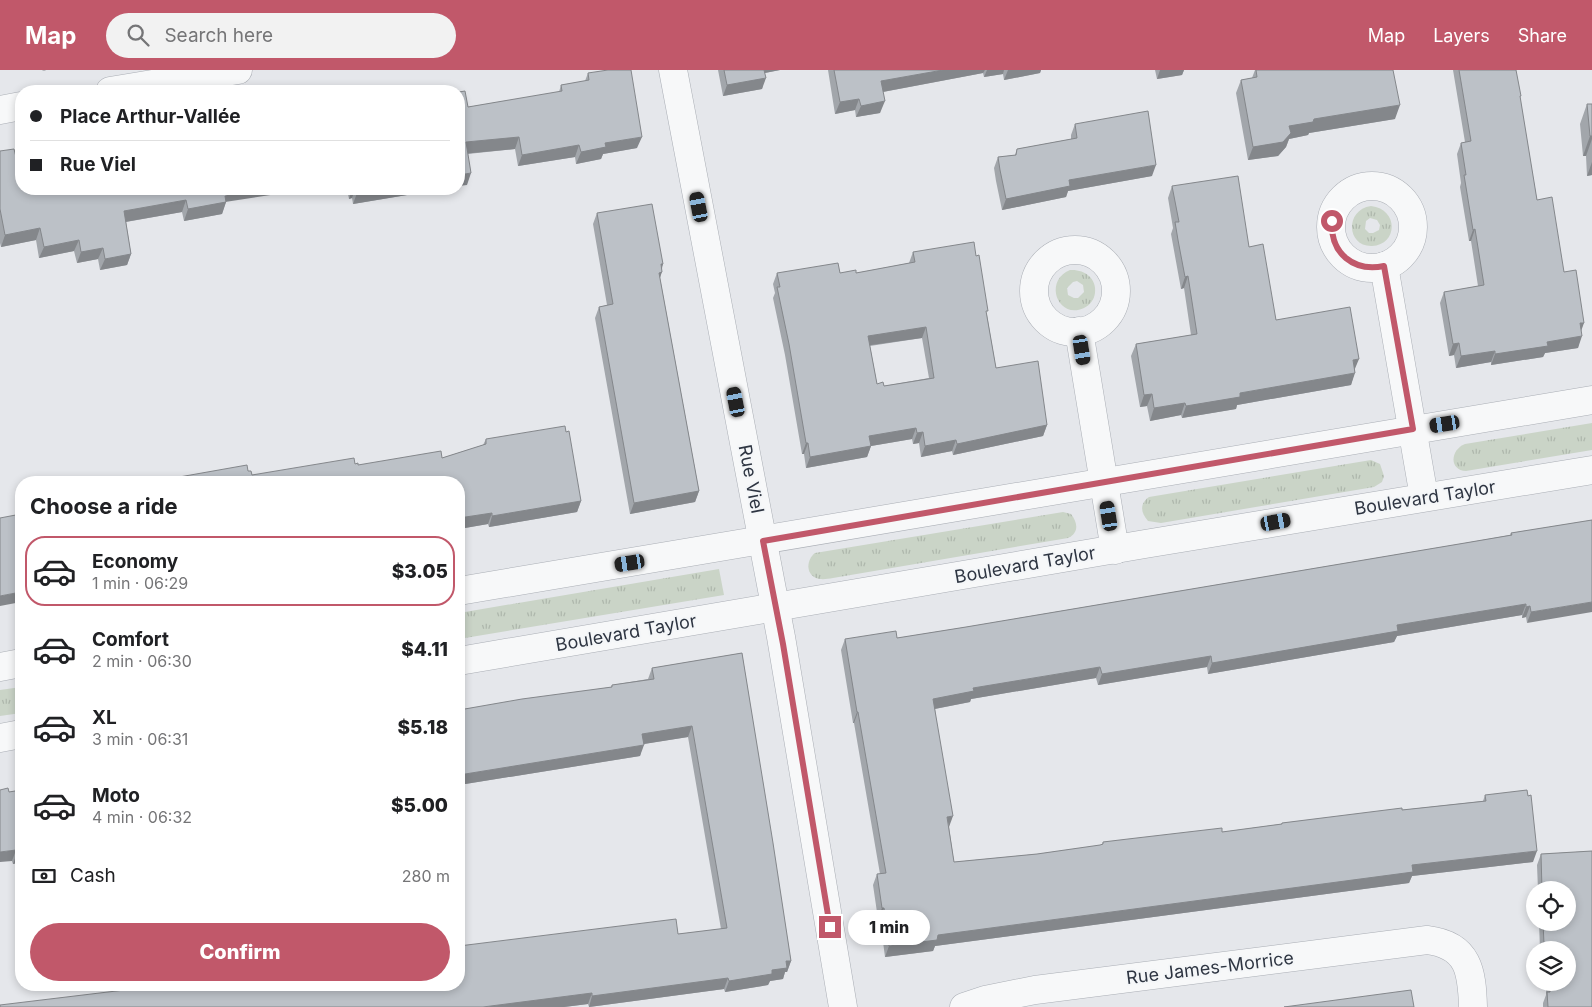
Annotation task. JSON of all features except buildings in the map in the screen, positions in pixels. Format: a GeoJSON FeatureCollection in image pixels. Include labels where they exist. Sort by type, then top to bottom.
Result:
{"type":"FeatureCollection","features":[{"type":"Feature","properties":{"kind":"street"},"geometry":{"type":"LineString","coordinates":[[147,85],[238,70]]}},
{"type":"Feature","properties":{"kind":"street","name":"Rue Viel"},"geometry":{"type":"LineString","coordinates":[[673,70],[776,608],[843,1007]]}},
{"type":"Feature","properties":{"kind":"street"},"geometry":{"type":"LineString","coordinates":[[0,110],[15,107]]}},
{"type":"Feature","properties":{"kind":"street"},"geometry":{"type":"LineString","coordinates":[[1384,266],[1424,498]]}},
{"type":"Feature","properties":{"kind":"street"},"geometry":{"type":"LineString","coordinates":[[1079,332],[1115,550]]}},
{"type":"Feature","properties":{"kind":"street"},"geometry":{"type":"LineString","coordinates":[[465,590],[1592,400]]}},
{"type":"Feature","properties":{"kind":"street","name":"Boulevard Taylor"},"geometry":{"type":"LineString","coordinates":[[465,660],[1592,470]]}},
{"type":"Feature","properties":{"kind":"street"},"geometry":{"type":"LineString","coordinates":[[0,667],[15,665]]}},
{"type":"Feature","properties":{"kind":"street"},"geometry":{"type":"LineString","coordinates":[[0,738],[15,735]]}},
{"type":"Feature","properties":{"kind":"street","name":"Rue James-Morrice"},"geometry":{"type":"LineString","coordinates":[[964,1007],[985,1000],[1035,990],[1417,941],[1440,942],[1456,950],[1467,964],[1470,973],[1473,1007]]}},
{"type":"Feature","properties":{"kind":"green space"},"geometry":{"type":"Polygon","coordinates":[[[1371,206],[1387,213],[1392,227],[1387,240],[1381,244],[1364,245],[1354,235],[1353,221],[1356,214],[1362,209],[1371,206]],[[1370,218],[1366,221],[1365,229],[1369,233],[1379,230],[1380,225],[1377,220],[1370,218]]]}},
{"type":"Feature","properties":{"kind":"green space"},"geometry":{"type":"Polygon","coordinates":[[[1070,270],[1075,270],[1085,273],[1092,279],[1095,288],[1093,300],[1090,304],[1075,310],[1067,309],[1061,304],[1057,298],[1056,290],[1057,282],[1062,275],[1070,270]],[[1077,281],[1073,282],[1067,288],[1068,295],[1078,298],[1084,292],[1083,285],[1077,281]]]}},
{"type":"Feature","properties":{"kind":"green space"},"geometry":{"type":"Polygon","coordinates":[[[1592,423],[1592,450],[1466,471],[1460,470],[1454,464],[1456,451],[1465,444],[1592,423]]]}},
{"type":"Feature","properties":{"kind":"green space"},"geometry":{"type":"Polygon","coordinates":[[[1371,460],[1380,464],[1384,476],[1382,482],[1374,487],[1161,523],[1148,521],[1142,509],[1142,506],[1149,497],[1371,460]]]}},
{"type":"Feature","properties":{"kind":"green space"},"geometry":{"type":"Polygon","coordinates":[[[1063,512],[1071,514],[1076,524],[1076,531],[1068,538],[829,579],[812,576],[808,566],[810,559],[815,553],[1063,512]]]}},
{"type":"Feature","properties":{"kind":"green space"},"geometry":{"type":"Polygon","coordinates":[[[719,569],[724,595],[465,638],[465,612],[719,569]]]}},
{"type":"Feature","properties":{"kind":"green space"},"geometry":{"type":"Polygon","coordinates":[[[15,688],[15,714],[0,716],[0,690],[15,688]]]}},
{"type":"Feature","properties":{"kind":"route"},"geometry":{"type":"LineString","coordinates":[[830,927],[783,644],[763,541],[1413,429],[1384,266],[1370,268],[1355,264],[1343,256],[1332,236],[1332,221]]}}]}
